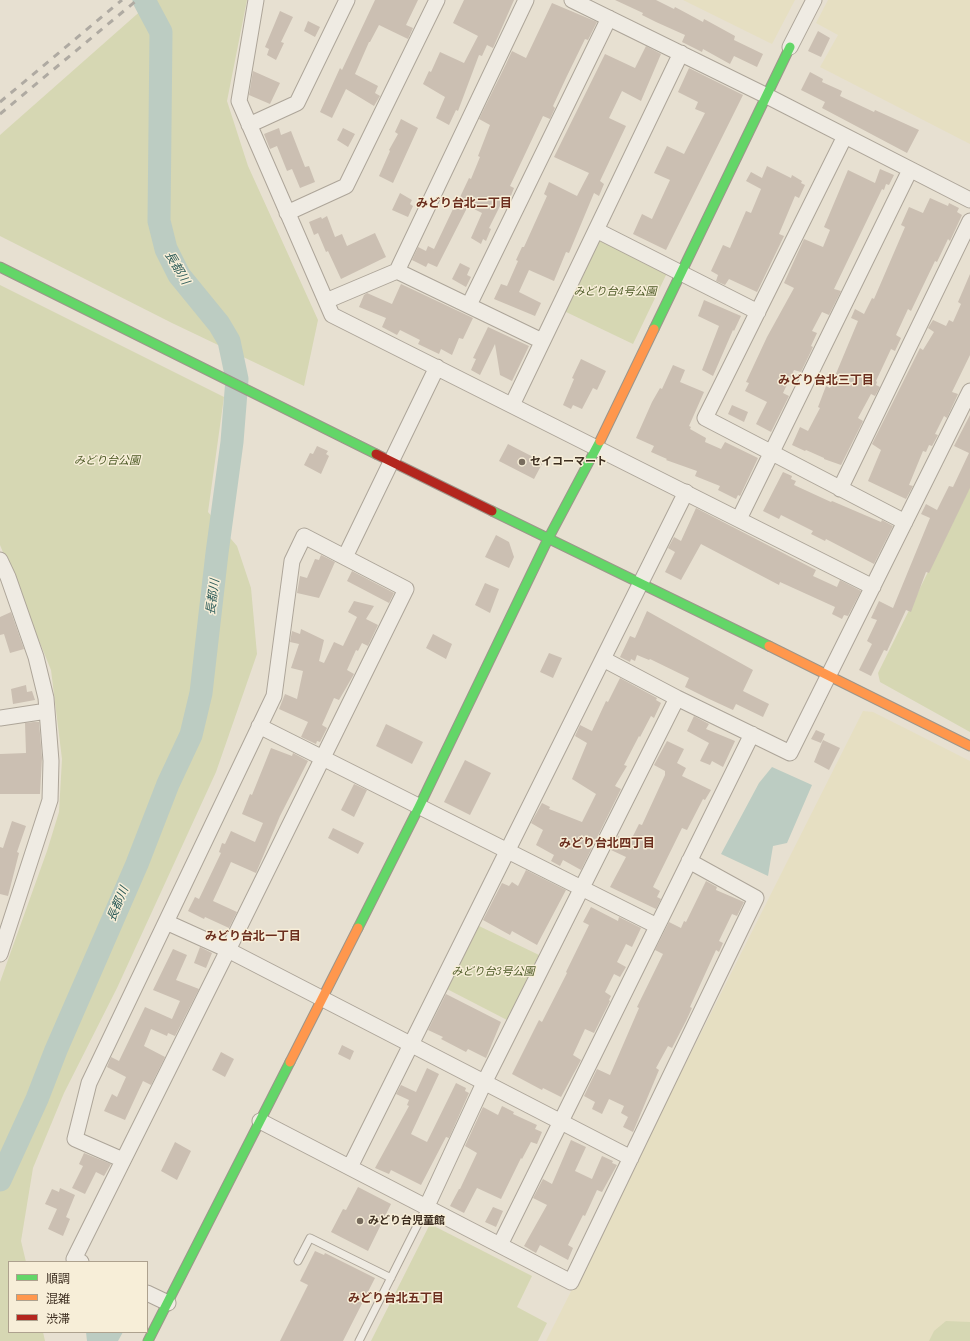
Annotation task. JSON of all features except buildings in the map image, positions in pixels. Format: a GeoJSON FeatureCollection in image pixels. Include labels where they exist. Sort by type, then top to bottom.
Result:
{"type":"FeatureCollection","features":[{"type":"Feature","properties":{"kind":"street"},"geometry":{"type":"LineString","coordinates":[[256,0],[239,101],[332,315],[873,587]]}},
{"type":"Feature","properties":{"kind":"street"},"geometry":{"type":"LineString","coordinates":[[249,125],[297,103],[347,0]]}},
{"type":"Feature","properties":{"kind":"street"},"geometry":{"type":"LineString","coordinates":[[287,212],[346,186],[437,0]]}},
{"type":"Feature","properties":{"kind":"street"},"geometry":{"type":"LineString","coordinates":[[326,301],[397,270],[526,0]]}},
{"type":"Feature","properties":{"kind":"street"},"geometry":{"type":"LineString","coordinates":[[572,0],[767,96],[970,200]]}},
{"type":"Feature","properties":{"kind":"street"},"geometry":{"type":"LineString","coordinates":[[148,1341],[419,807],[548,539],[597,447],[814,0]]}},
{"type":"Feature","properties":{"kind":"street"},"geometry":{"type":"LineString","coordinates":[[469,306],[609,18]]}},
{"type":"Feature","properties":{"kind":"street"},"geometry":{"type":"LineString","coordinates":[[512,405],[681,53]]}},
{"type":"Feature","properties":{"kind":"street"},"geometry":{"type":"LineString","coordinates":[[845,136],[705,418],[905,522]]}},
{"type":"Feature","properties":{"kind":"street"},"geometry":{"type":"LineString","coordinates":[[740,519],[910,170]]}},
{"type":"Feature","properties":{"kind":"street"},"geometry":{"type":"LineString","coordinates":[[840,489],[970,221]]}},
{"type":"Feature","properties":{"kind":"street"},"geometry":{"type":"LineString","coordinates":[[596,230],[758,312]]}},
{"type":"Feature","properties":{"kind":"street"},"geometry":{"type":"LineString","coordinates":[[0,267],[640,585],[829,675],[970,746]]}},
{"type":"Feature","properties":{"kind":"street"},"geometry":{"type":"LineString","coordinates":[[397,270],[542,341]]}},
{"type":"Feature","properties":{"kind":"street"},"geometry":{"type":"LineString","coordinates":[[345,557],[437,367]]}},
{"type":"Feature","properties":{"kind":"street"},"geometry":{"type":"LineString","coordinates":[[603,659],[677,698],[790,753],[970,391]]}},
{"type":"Feature","properties":{"kind":"street"},"geometry":{"type":"LineString","coordinates":[[350,1168],[686,492]]}},
{"type":"Feature","properties":{"kind":"street"},"geometry":{"type":"LineString","coordinates":[[79,1261],[74,1259],[406,589],[304,536],[292,562],[274,696],[89,1083],[75,1139],[123,1160]]}},
{"type":"Feature","properties":{"kind":"street"},"geometry":{"type":"LineString","coordinates":[[0,560],[18,603],[36,657],[47,711],[51,761],[50,800],[0,954]]}},
{"type":"Feature","properties":{"kind":"street"},"geometry":{"type":"LineString","coordinates":[[426,1206],[484,1083],[677,698]]}},
{"type":"Feature","properties":{"kind":"street"},"geometry":{"type":"LineString","coordinates":[[0,718],[47,711]]}},
{"type":"Feature","properties":{"kind":"street"},"geometry":{"type":"LineString","coordinates":[[259,726],[658,926]]}},
{"type":"Feature","properties":{"kind":"street"},"geometry":{"type":"LineString","coordinates":[[500,1245],[752,734]]}},
{"type":"Feature","properties":{"kind":"street"},"geometry":{"type":"LineString","coordinates":[[260,1121],[571,1282],[756,898],[689,861]]}},
{"type":"Feature","properties":{"kind":"street"},"geometry":{"type":"LineString","coordinates":[[166,922],[228,950],[631,1158]]}},
{"type":"Feature","properties":{"kind":"street"},"geometry":{"type":"LineString","coordinates":[[148,1293],[168,1303]]}},
{"type":"Feature","properties":{"kind":"lane"},"geometry":{"type":"LineString","coordinates":[[359,1341],[426,1206]]}},
{"type":"Feature","properties":{"kind":"lane"},"geometry":{"type":"LineString","coordinates":[[298,1261],[310,1238],[391,1278]]}},
{"type":"Feature","properties":{"kind":"shaded area"},"geometry":{"type":"Polygon","coordinates":[[[683,0],[795,0],[772,44],[683,0]]]}},
{"type":"Feature","properties":{"kind":"shaded area"},"geometry":{"type":"Polygon","coordinates":[[[828,0],[970,0],[970,144],[820,67],[838,35],[816,23],[828,0]]]}},
{"type":"Feature","properties":{"kind":"shaded area"},"geometry":{"type":"Polygon","coordinates":[[[863,711],[873,712],[970,761],[970,1341],[546,1341],[863,711]]]}},
{"type":"Feature","properties":{"kind":"shaded area"},"geometry":{"type":"Polygon","coordinates":[[[772,767],[812,785],[787,843],[773,846],[768,876],[721,854],[759,783],[772,767]]]}},
{"type":"Feature","properties":{"kind":"shaded area"},"geometry":{"type":"Polygon","coordinates":[[[86,1333],[122,1333],[118,1341],[87,1341],[86,1333]]]}},
{"type":"Feature","properties":{"kind":"green space"},"geometry":{"type":"Polygon","coordinates":[[[153,0],[247,0],[227,101],[248,166],[318,320],[304,386],[172,323],[0,236],[0,135],[153,0]]]}},
{"type":"Feature","properties":{"kind":"green space","name":"みどり台4号公園"},"geometry":{"type":"Polygon","coordinates":[[[598,240],[667,273],[633,344],[564,311],[598,240]]]}},
{"type":"Feature","properties":{"kind":"green space","name":"みどり台公園"},"geometry":{"type":"Polygon","coordinates":[[[0,285],[224,397],[208,512],[237,546],[251,588],[257,654],[216,772],[117,988],[64,1093],[33,1168],[21,1241],[26,1261],[8,1261],[8,1333],[43,1333],[45,1341],[0,1341],[0,982],[47,851],[59,812],[62,759],[51,670],[0,545],[0,285]]]}},
{"type":"Feature","properties":{"kind":"green space"},"geometry":{"type":"Polygon","coordinates":[[[970,487],[970,732],[880,682],[878,673],[970,487]]]}},
{"type":"Feature","properties":{"kind":"green space","name":"みどり台3号公園"},"geometry":{"type":"Polygon","coordinates":[[[479,926],[539,955],[507,1020],[447,989],[479,926]]]}},
{"type":"Feature","properties":{"kind":"green space"},"geometry":{"type":"Polygon","coordinates":[[[430,1224],[532,1276],[517,1307],[547,1323],[538,1341],[371,1341],[430,1224]]]}},
{"type":"Feature","properties":{"kind":"green space"},"geometry":{"type":"Polygon","coordinates":[[[946,1321],[970,1322],[970,1341],[929,1341],[934,1331],[946,1321]]]}},
{"type":"Feature","properties":{"kind":"waterway","name":"長都川"},"geometry":{"type":"LineString","coordinates":[[0,1180],[37,1099],[56,1050],[137,864],[168,784],[191,735],[201,693],[217,553],[232,442],[237,379],[229,341],[219,324],[179,275],[166,249],[159,221],[161,32],[144,0]]}},
{"type":"Feature","properties":{"kind":"railway"},"geometry":{"type":"LineString","coordinates":[[0,102],[122,0]]}},
{"type":"Feature","properties":{"kind":"railway"},"geometry":{"type":"LineString","coordinates":[[0,114],[137,0]]}},
{"type":"Feature","properties":{"kind":"traffic: fast"},"geometry":{"type":"LineString","coordinates":[[654,329],[790,47]]}},
{"type":"Feature","properties":{"kind":"traffic: fast"},"geometry":{"type":"LineString","coordinates":[[0,267],[376,454]]}},
{"type":"Feature","properties":{"kind":"traffic: fast"},"geometry":{"type":"LineString","coordinates":[[358,928],[419,807],[548,539],[600,441]]}},
{"type":"Feature","properties":{"kind":"traffic: fast"},"geometry":{"type":"LineString","coordinates":[[492,511],[769,646]]}},
{"type":"Feature","properties":{"kind":"traffic: fast"},"geometry":{"type":"LineString","coordinates":[[148,1341],[290,1062]]}},
{"type":"Feature","properties":{"kind":"traffic: slow"},"geometry":{"type":"LineString","coordinates":[[600,441],[654,329]]}},
{"type":"Feature","properties":{"kind":"traffic: slow"},"geometry":{"type":"LineString","coordinates":[[769,646],[970,746]]}},
{"type":"Feature","properties":{"kind":"traffic: slow"},"geometry":{"type":"LineString","coordinates":[[290,1062],[358,928]]}},
{"type":"Feature","properties":{"kind":"traffic: jam"},"geometry":{"type":"LineString","coordinates":[[376,454],[492,511]]}},
{"type":"Feature","properties":{"kind":"place","name":"セイコーマート"},"geometry":{"type":"Point","coordinates":[522,462]}},
{"type":"Feature","properties":{"kind":"place","name":"みどり台児童館"},"geometry":{"type":"Point","coordinates":[360,1221]}},
{"type":"Feature","properties":{"kind":"district","name":"みどり台北二丁目"},"geometry":{"type":"Point","coordinates":[464,204]}},
{"type":"Feature","properties":{"kind":"district","name":"みどり台北三丁目"},"geometry":{"type":"Point","coordinates":[826,381]}},
{"type":"Feature","properties":{"kind":"district","name":"みどり台北四丁目"},"geometry":{"type":"Point","coordinates":[607,844]}},
{"type":"Feature","properties":{"kind":"district","name":"みどり台北一丁目"},"geometry":{"type":"Point","coordinates":[253,937]}},
{"type":"Feature","properties":{"kind":"district","name":"みどり台北五丁目"},"geometry":{"type":"Point","coordinates":[396,1299]}}]}
